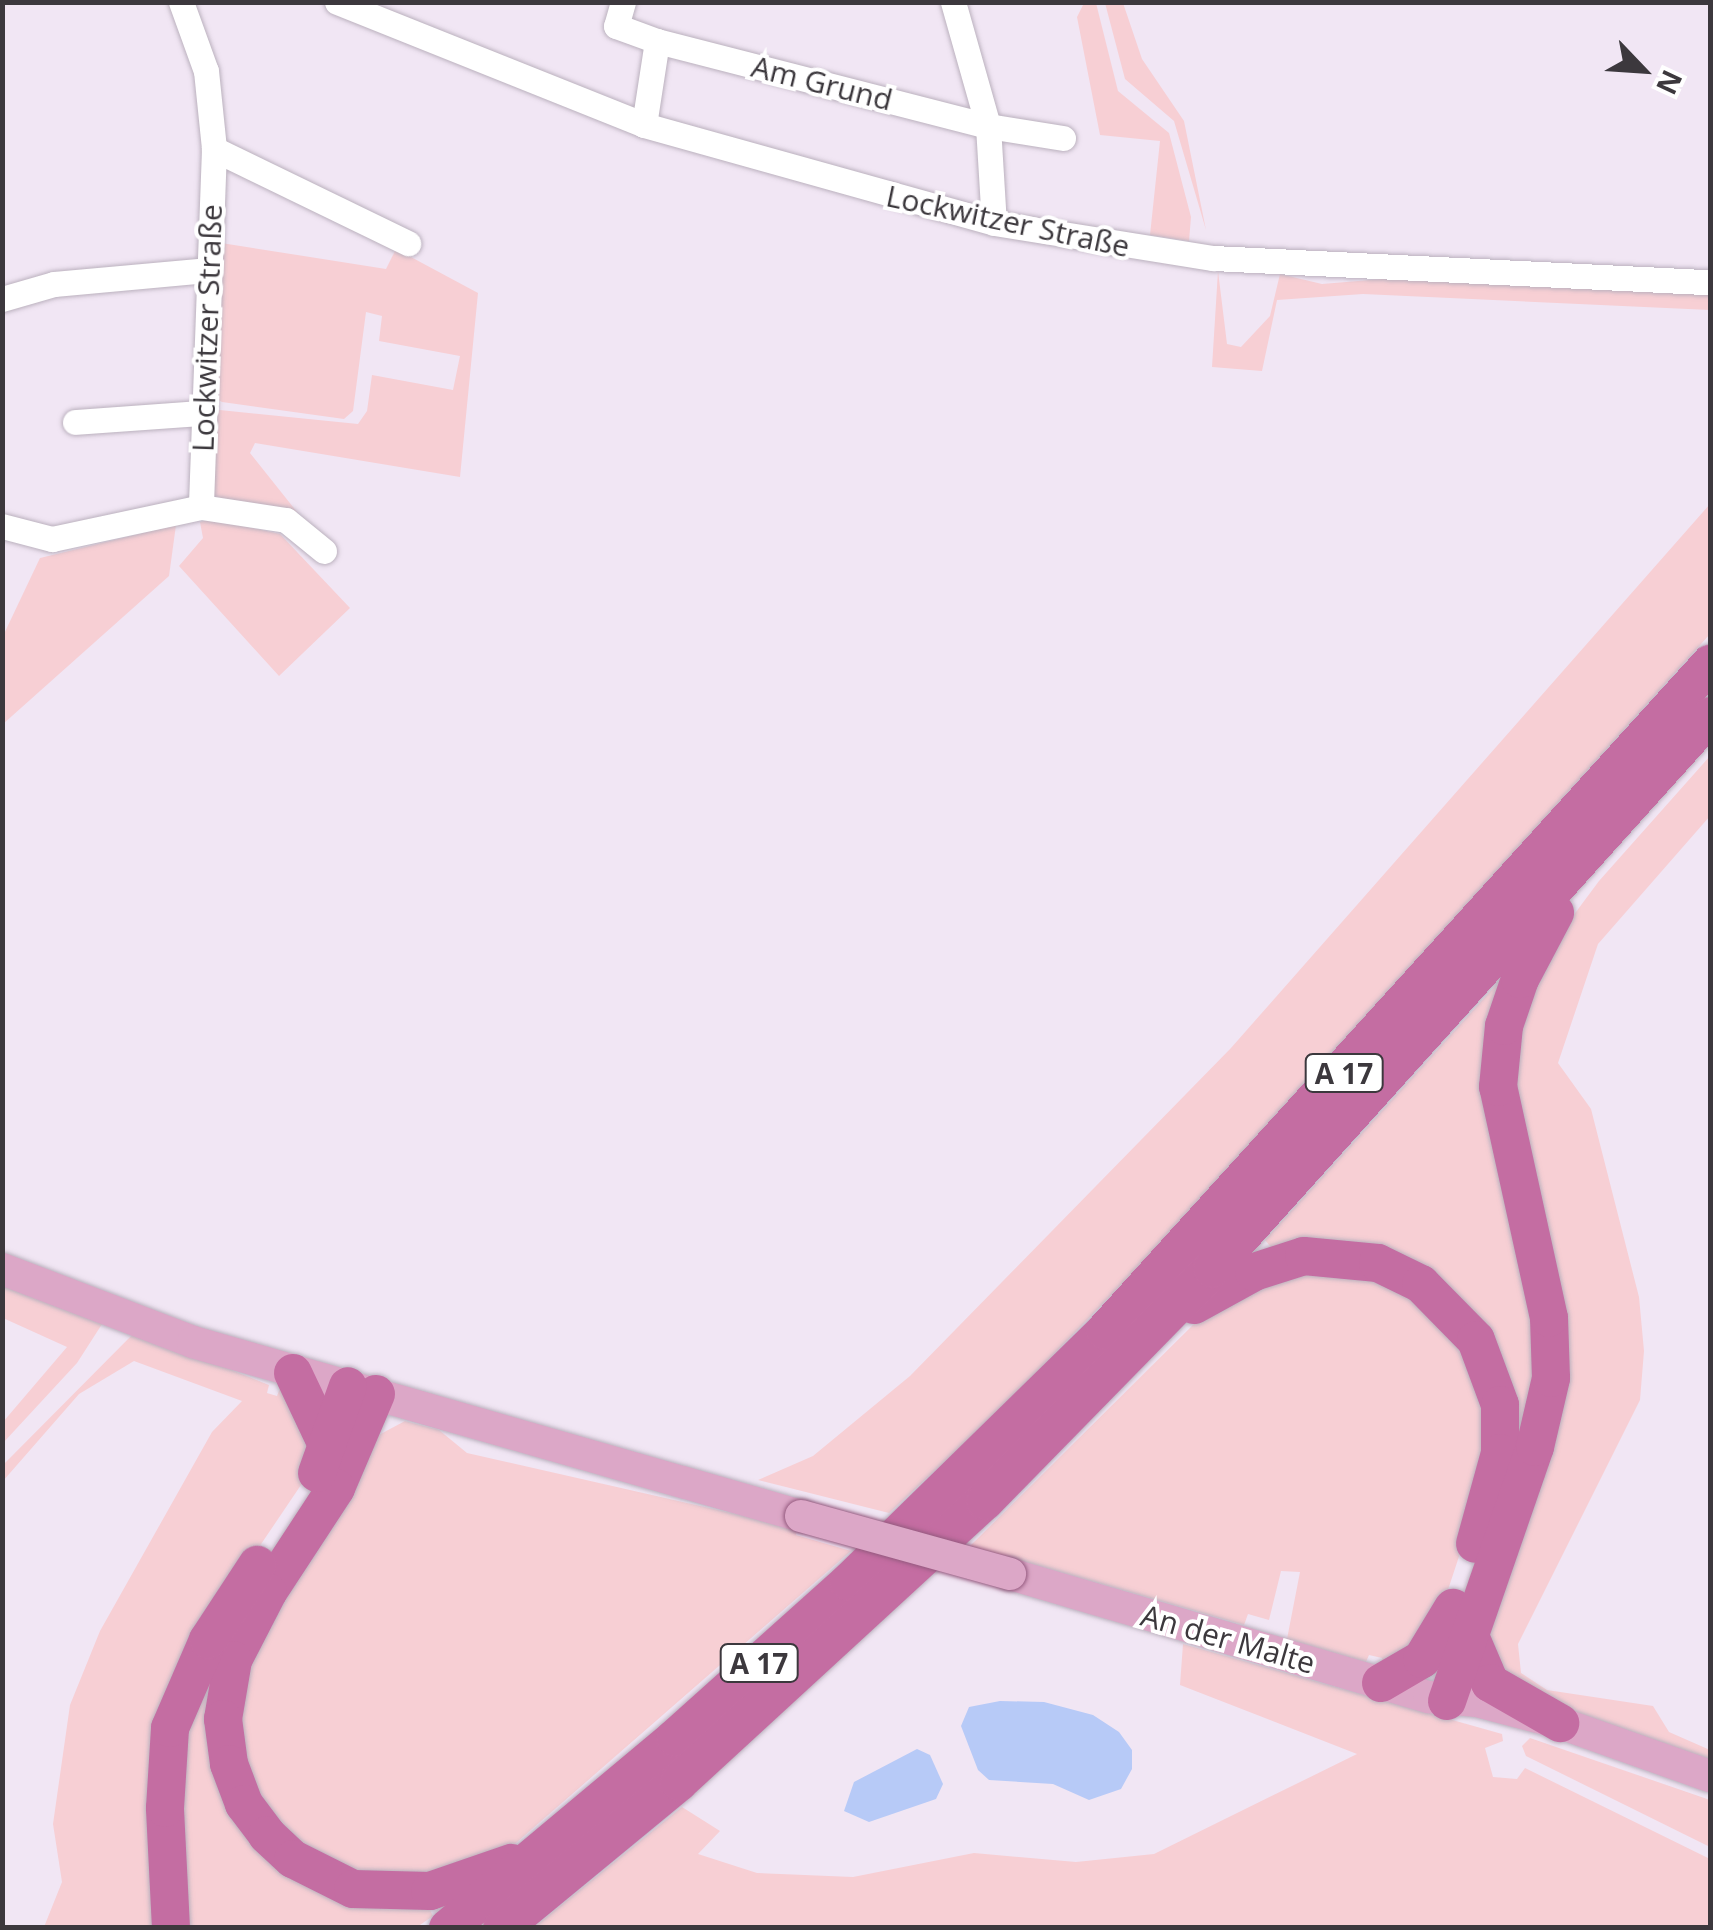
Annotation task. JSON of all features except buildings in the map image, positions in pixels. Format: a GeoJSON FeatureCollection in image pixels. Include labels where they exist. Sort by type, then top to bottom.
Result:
{"type":"FeatureCollection","features":[{"type":"Feature","properties":{"kind":"highway","name":"A 17"},"geometry":{"type":"LineString","coordinates":[[448,1928],[546,1848],[848,1582],[1106,1331],[1710,664]]}},
{"type":"Feature","properties":{"kind":"highway","name":"A 17"},"geometry":{"type":"LineString","coordinates":[[502,1928],[679,1782],[886,1593],[1150,1333],[1710,716]]}},
{"type":"Feature","properties":{"kind":"highway"},"geometry":{"type":"LineString","coordinates":[[1381,1683],[1422,1659],[1462,1622],[1535,1447],[1551,1378],[1549,1318],[1502,1122],[1498,1087],[1504,1026],[1520,978],[1586,856]]}},
{"type":"Feature","properties":{"kind":"highway"},"geometry":{"type":"LineString","coordinates":[[1150,1333],[1225,1285],[1304,1256],[1378,1262],[1422,1284],[1452,1310],[1476,1340],[1501,1427],[1462,1622],[1438,1699]]}},
{"type":"Feature","properties":{"kind":"highway"},"geometry":{"type":"LineString","coordinates":[[293,1374],[328,1447]]}},
{"type":"Feature","properties":{"kind":"highway"},"geometry":{"type":"LineString","coordinates":[[362,1390],[336,1488],[268,1592],[233,1660],[223,1719],[236,1786],[256,1822],[293,1859],[354,1889],[430,1891],[546,1848]]}},
{"type":"Feature","properties":{"kind":"highway"},"geometry":{"type":"LineString","coordinates":[[171,1928],[165,1808],[170,1728],[208,1640],[310,1486],[362,1390]]}},
{"type":"Feature","properties":{"kind":"highway"},"geometry":{"type":"LineString","coordinates":[[1462,1622],[1490,1683],[1560,1722]]}},
{"type":"Feature","properties":{"kind":"main road","name":"An der Malte"},"geometry":{"type":"LineString","coordinates":[[2,1269],[293,1374],[362,1390],[1438,1699],[1477,1701],[1560,1722],[1710,1776]]}},
{"type":"Feature","properties":{"kind":"main road","name":"An der Malte"},"geometry":{"type":"LineString","coordinates":[[1438,1699],[1471,1718],[1615,1757],[1710,1796]]}},
{"type":"Feature","properties":{"kind":"street","name":"Lockwitzer Straße"},"geometry":{"type":"LineString","coordinates":[[181,2],[206,70],[214,150],[201,508]]}},
{"type":"Feature","properties":{"kind":"street","name":"Lockwitzer Straße"},"geometry":{"type":"LineString","coordinates":[[337,2],[644,126],[994,223],[1212,258],[1710,282]]}},
{"type":"Feature","properties":{"kind":"street","name":"Am Grund"},"geometry":{"type":"LineString","coordinates":[[623,2],[616,26],[657,40],[988,126],[1063,138]]}},
{"type":"Feature","properties":{"kind":"street"},"geometry":{"type":"LineString","coordinates":[[953,2],[988,126],[994,223]]}},
{"type":"Feature","properties":{"kind":"street"},"geometry":{"type":"LineString","coordinates":[[644,126],[657,40]]}},
{"type":"Feature","properties":{"kind":"street","name":"Lockwitzer Straße"},"geometry":{"type":"LineString","coordinates":[[214,150],[408,243]]}},
{"type":"Feature","properties":{"kind":"street"},"geometry":{"type":"LineString","coordinates":[[2,299],[54,284],[209,270]]}},
{"type":"Feature","properties":{"kind":"street"},"geometry":{"type":"LineString","coordinates":[[75,422],[202,413]]}},
{"type":"Feature","properties":{"kind":"street"},"geometry":{"type":"LineString","coordinates":[[2,526],[52,539],[201,508],[286,520],[324,551]]}},
{"type":"Feature","properties":{"kind":"shaded area"},"geometry":{"type":"Polygon","coordinates":[[[1084,3],[1096,3],[1118,91],[1169,133],[1191,217],[1189,241],[1150,235],[1160,141],[1100,135],[1077,17],[1084,3]]]}},
{"type":"Feature","properties":{"kind":"shaded area"},"geometry":{"type":"Polygon","coordinates":[[[1105,3],[1123,3],[1142,59],[1184,121],[1206,230],[1174,121],[1125,79],[1105,3]]]}},
{"type":"Feature","properties":{"kind":"shaded area"},"geometry":{"type":"Polygon","coordinates":[[[215,242],[386,269],[396,249],[478,293],[460,477],[255,443],[250,453],[297,512],[220,501],[213,495],[210,409],[358,424],[367,411],[372,375],[453,390],[460,356],[379,341],[382,316],[366,312],[353,411],[344,419],[222,402],[215,398],[215,242]]]}},
{"type":"Feature","properties":{"kind":"shaded area"},"geometry":{"type":"Polygon","coordinates":[[[1218,271],[1227,344],[1241,347],[1270,316],[1280,274],[1322,284],[1382,279],[1710,292],[1710,310],[1363,294],[1277,300],[1262,371],[1212,367],[1218,271]]]}},
{"type":"Feature","properties":{"kind":"shaded area"},"geometry":{"type":"Polygon","coordinates":[[[1710,504],[1710,634],[1176,1228],[997,1413],[889,1513],[758,1480],[813,1456],[910,1376],[1231,1048],[1710,504]]]}},
{"type":"Feature","properties":{"kind":"shaded area"},"geometry":{"type":"Polygon","coordinates":[[[212,519],[280,534],[350,608],[279,676],[179,566],[203,538],[200,522],[212,519]]]}},
{"type":"Feature","properties":{"kind":"shaded area"},"geometry":{"type":"Polygon","coordinates":[[[176,525],[169,576],[3,724],[3,636],[40,558],[176,525]]]}},
{"type":"Feature","properties":{"kind":"shaded area"},"geometry":{"type":"Polygon","coordinates":[[[1710,756],[1710,816],[1598,944],[1558,1063],[1591,1109],[1639,1297],[1644,1351],[1640,1400],[1518,1644],[1521,1673],[1547,1690],[1653,1706],[1669,1732],[1710,1750],[1710,1764],[1515,1695],[1484,1621],[1542,1448],[1509,1060],[1544,955],[1599,881],[1710,756]]]}},
{"type":"Feature","properties":{"kind":"shaded area"},"geometry":{"type":"Polygon","coordinates":[[[1506,974],[1503,1000],[1543,1354],[1502,1498],[1465,1305],[1274,1251],[1265,1240],[1506,974]]]}},
{"type":"Feature","properties":{"kind":"shaded area"},"geometry":{"type":"Polygon","coordinates":[[[1328,1267],[1414,1291],[1482,1377],[1483,1484],[1436,1626],[1382,1666],[1382,1658],[1369,1655],[1366,1662],[1287,1639],[1300,1572],[1281,1571],[1269,1620],[1248,1614],[1244,1625],[970,1546],[1197,1321],[1232,1295],[1328,1267]]]}},
{"type":"Feature","properties":{"kind":"shaded area"},"geometry":{"type":"Polygon","coordinates":[[[3,1281],[104,1321],[77,1363],[3,1443],[3,1422],[67,1347],[3,1318],[3,1281]]]}},
{"type":"Feature","properties":{"kind":"shaded area"},"geometry":{"type":"Polygon","coordinates":[[[135,1332],[269,1385],[267,1393],[277,1396],[280,1388],[316,1436],[303,1482],[199,1636],[163,1927],[44,1927],[62,1882],[53,1824],[70,1705],[100,1631],[212,1432],[242,1401],[134,1361],[79,1394],[3,1481],[3,1465],[135,1332]]]}},
{"type":"Feature","properties":{"kind":"shaded area"},"geometry":{"type":"Polygon","coordinates":[[[405,1421],[439,1430],[467,1453],[797,1528],[796,1535],[851,1551],[516,1843],[454,1874],[356,1878],[287,1841],[240,1765],[236,1699],[279,1598],[375,1437],[405,1421]]]}},
{"type":"Feature","properties":{"kind":"shaded area"},"geometry":{"type":"Polygon","coordinates":[[[231,1635],[245,1826],[427,1904],[433,1916],[417,1927],[181,1928],[176,1759],[231,1635]]]}},
{"type":"Feature","properties":{"kind":"shaded area"},"geometry":{"type":"Polygon","coordinates":[[[1183,1644],[1502,1734],[1503,1741],[1485,1748],[1493,1777],[1517,1779],[1525,1768],[1710,1859],[1710,1927],[533,1928],[682,1807],[720,1831],[698,1854],[757,1873],[853,1877],[974,1853],[1076,1862],[1154,1854],[1357,1754],[1180,1685],[1183,1644]]]}},
{"type":"Feature","properties":{"kind":"shaded area"},"geometry":{"type":"Polygon","coordinates":[[[1530,1738],[1710,1800],[1710,1847],[1526,1756],[1522,1746],[1530,1738]]]}},
{"type":"Feature","properties":{"kind":"water"},"geometry":{"type":"Polygon","coordinates":[[[1000,1701],[1044,1702],[1093,1715],[1119,1732],[1132,1750],[1132,1769],[1121,1789],[1089,1800],[1053,1784],[989,1780],[978,1770],[961,1726],[969,1707],[1000,1701]]]}},
{"type":"Feature","properties":{"kind":"water"},"geometry":{"type":"Polygon","coordinates":[[[917,1749],[930,1755],[943,1784],[936,1799],[869,1822],[844,1811],[854,1782],[917,1749]]]}}]}
